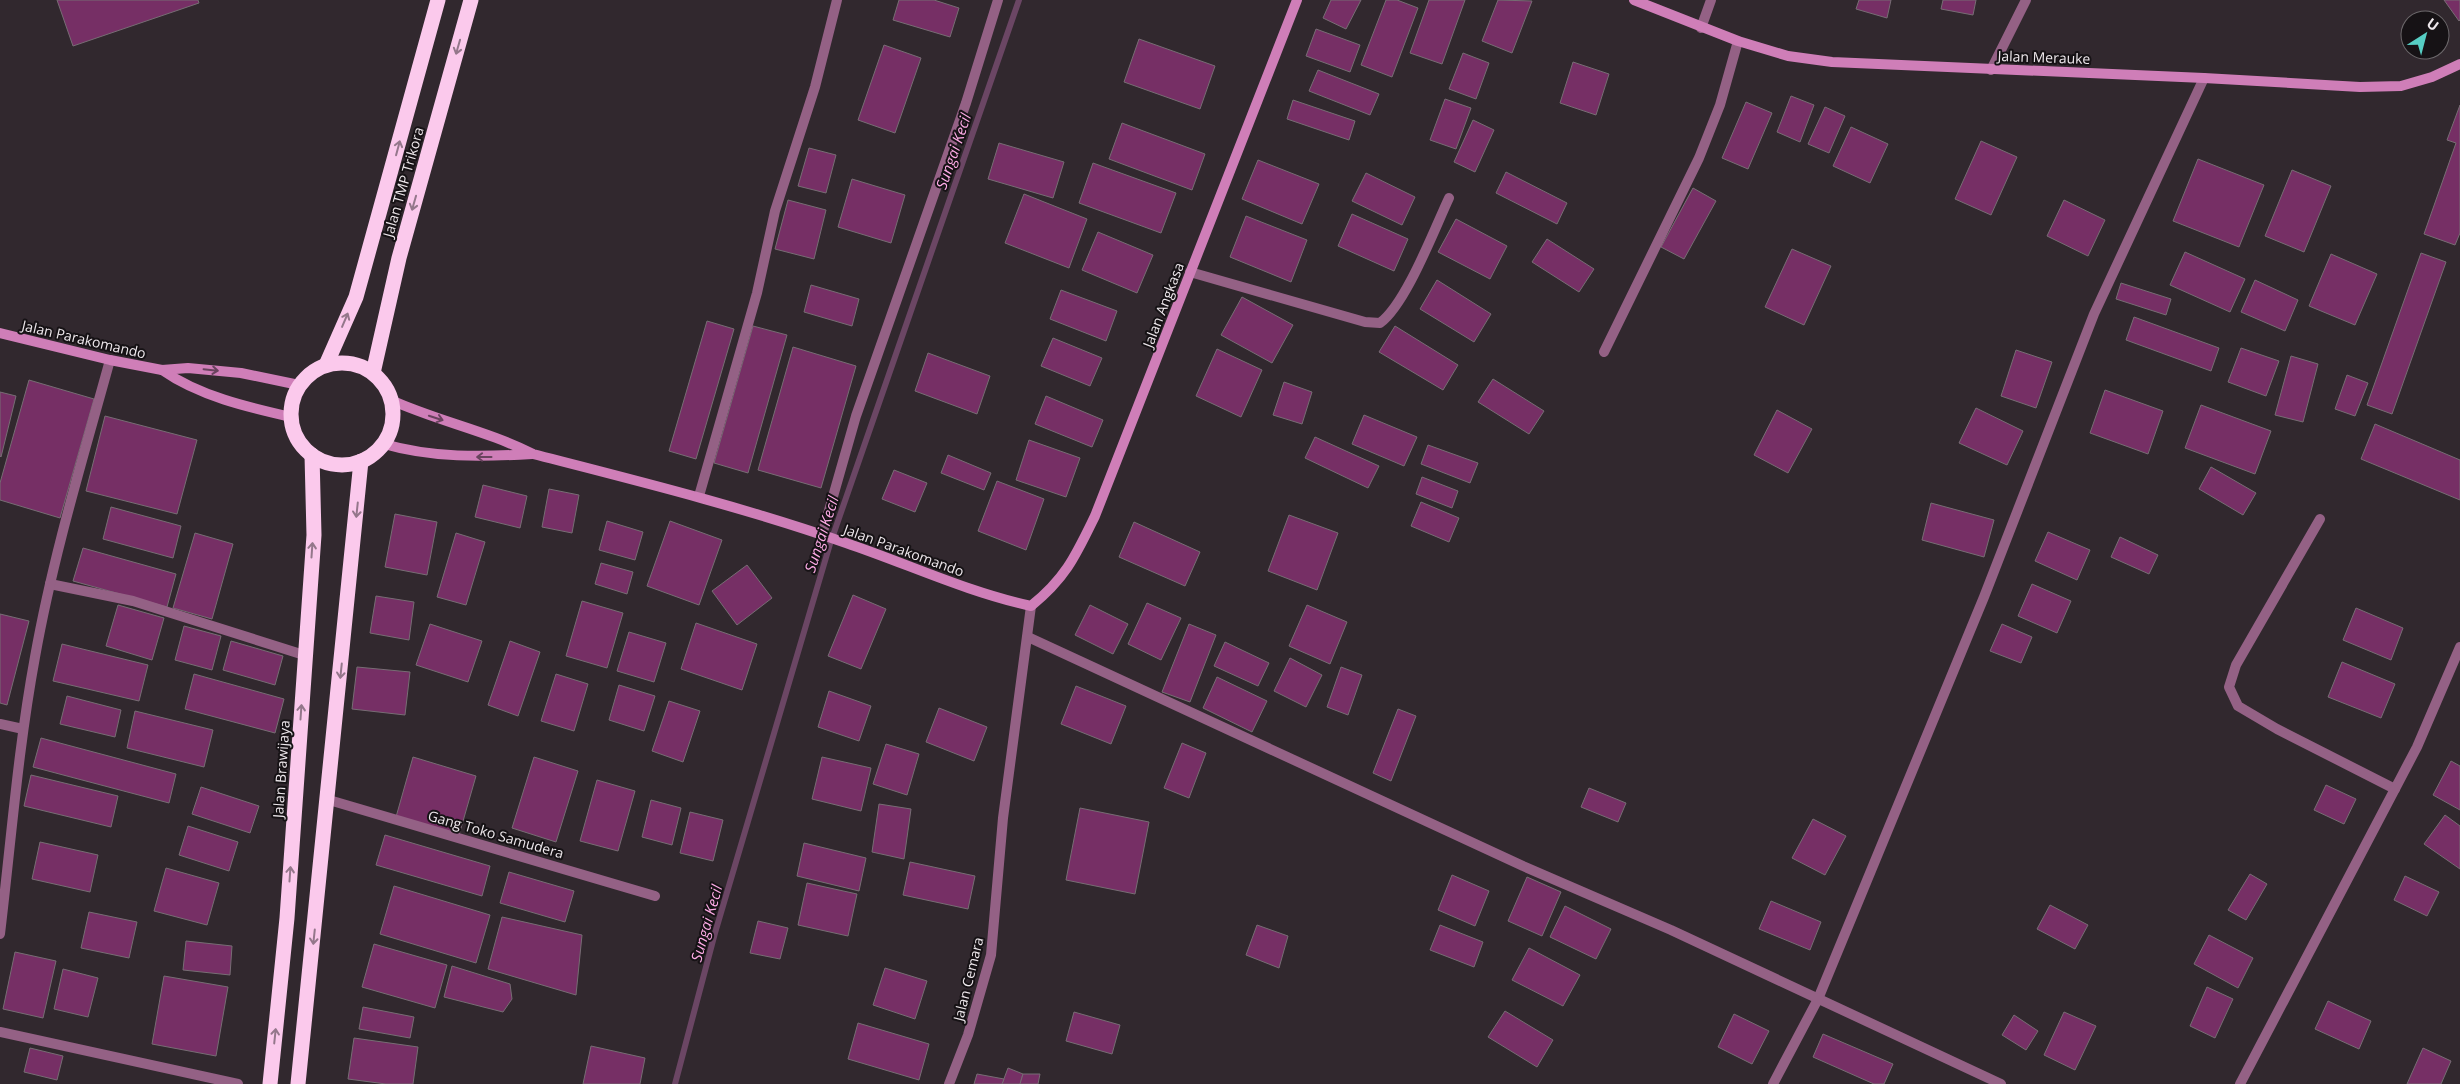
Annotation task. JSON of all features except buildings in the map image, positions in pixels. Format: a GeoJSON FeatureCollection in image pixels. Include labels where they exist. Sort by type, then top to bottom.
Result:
{"type":"FeatureCollection","features":[{"type":"Feature","properties":{"kind":"highway","name":"Jalan TMP Trikora"},"geometry":{"type":"LineString","coordinates":[[326,365],[356,296],[438,0]]}},
{"type":"Feature","properties":{"kind":"highway","name":"Jalan TMP Trikora"},"geometry":{"type":"LineString","coordinates":[[373,374],[391,285],[471,0]]}},
{"type":"Feature","properties":{"kind":"highway"},"geometry":{"type":"LineString","coordinates":[[342,363],[359,366],[373,374],[384,385],[391,400],[392,422],[384,444],[374,454],[361,461],[344,465],[328,462],[312,455],[301,445],[294,431],[291,417],[292,400],[299,385],[311,373],[326,365],[342,363]]}},
{"type":"Feature","properties":{"kind":"highway","name":"Jalan Brawijaya"},"geometry":{"type":"LineString","coordinates":[[270,1084],[287,918],[315,516],[312,455]]}},
{"type":"Feature","properties":{"kind":"highway"},"geometry":{"type":"LineString","coordinates":[[298,1084],[361,461]]}},
{"type":"Feature","properties":{"kind":"street"},"geometry":{"type":"LineString","coordinates":[[699,496],[757,293],[775,211],[815,87],[836,0]]}},
{"type":"Feature","properties":{"kind":"street"},"geometry":{"type":"LineString","coordinates":[[824,536],[856,416],[963,113],[998,0]]}},
{"type":"Feature","properties":{"kind":"street","name":"Jalan Angkasa"},"geometry":{"type":"LineString","coordinates":[[1031,606],[1058,582],[1069,568],[1082,544],[1297,0]]}},
{"type":"Feature","properties":{"kind":"street","name":"Jalan Merauke"},"geometry":{"type":"LineString","coordinates":[[1634,0],[1738,41],[1788,56],[1832,62],[1991,70],[2013,68],[2360,87],[2401,86],[2432,77],[2460,64]]}},
{"type":"Feature","properties":{"kind":"street"},"geometry":{"type":"LineString","coordinates":[[1701,28],[1711,0]]}},
{"type":"Feature","properties":{"kind":"street"},"geometry":{"type":"LineString","coordinates":[[1991,70],[2026,0]]}},
{"type":"Feature","properties":{"kind":"street"},"geometry":{"type":"LineString","coordinates":[[1604,352],[1699,158],[1720,105],[1738,41]]}},
{"type":"Feature","properties":{"kind":"street"},"geometry":{"type":"LineString","coordinates":[[1773,1084],[1818,998],[1984,597],[2094,314],[2204,78]]}},
{"type":"Feature","properties":{"kind":"street"},"geometry":{"type":"LineString","coordinates":[[1190,272],[1365,322],[1380,323],[1391,315],[1403,294],[1449,198]]}},
{"type":"Feature","properties":{"kind":"street","name":"Jalan Parakomando"},"geometry":{"type":"LineString","coordinates":[[0,333],[110,360],[162,370],[188,368],[231,372],[299,385]]}},
{"type":"Feature","properties":{"kind":"street"},"geometry":{"type":"LineString","coordinates":[[0,929],[23,729],[50,584],[110,360]]}},
{"type":"Feature","properties":{"kind":"street","name":"Jalan Parakomando"},"geometry":{"type":"LineString","coordinates":[[162,370],[185,385],[251,407],[291,417]]}},
{"type":"Feature","properties":{"kind":"street","name":"Jalan Parakomando"},"geometry":{"type":"LineString","coordinates":[[391,400],[416,411],[512,444],[533,454],[699,496],[846,543],[990,597],[1031,606]]}},
{"type":"Feature","properties":{"kind":"street","name":"Jalan Parakomando"},"geometry":{"type":"LineString","coordinates":[[384,444],[402,449],[442,455],[490,457],[533,454]]}},
{"type":"Feature","properties":{"kind":"street"},"geometry":{"type":"LineString","coordinates":[[2320,519],[2236,665],[2229,687],[2238,706],[2278,730],[2394,789]]}},
{"type":"Feature","properties":{"kind":"street"},"geometry":{"type":"LineString","coordinates":[[50,584],[133,601],[304,655]]}},
{"type":"Feature","properties":{"kind":"street"},"geometry":{"type":"LineString","coordinates":[[1031,606],[1028,637],[1514,862],[1671,930],[2001,1084]]}},
{"type":"Feature","properties":{"kind":"street","name":"Jalan Cemara"},"geometry":{"type":"LineString","coordinates":[[949,1084],[968,1035],[991,955],[1003,818],[1028,637]]}},
{"type":"Feature","properties":{"kind":"street"},"geometry":{"type":"LineString","coordinates":[[2240,1084],[2417,747],[2460,647]]}},
{"type":"Feature","properties":{"kind":"street"},"geometry":{"type":"LineString","coordinates":[[0,724],[23,729]]}},
{"type":"Feature","properties":{"kind":"street","name":"Gang Toko Samudera"},"geometry":{"type":"LineString","coordinates":[[328,800],[655,896]]}},
{"type":"Feature","properties":{"kind":"street"},"geometry":{"type":"LineString","coordinates":[[0,1032],[238,1084]]}},
{"type":"Feature","properties":{"kind":"waterway","name":"Sungai Kecil"},"geometry":{"type":"LineString","coordinates":[[675,1084],[715,933],[830,544],[1019,0]]}}]}
